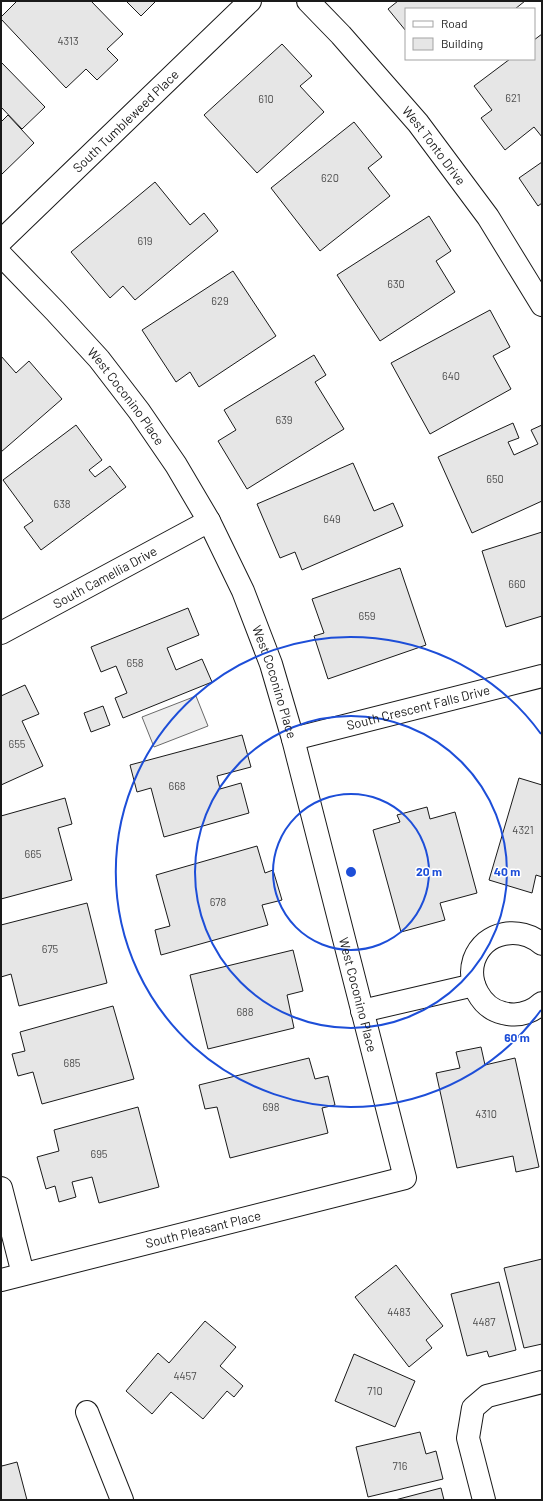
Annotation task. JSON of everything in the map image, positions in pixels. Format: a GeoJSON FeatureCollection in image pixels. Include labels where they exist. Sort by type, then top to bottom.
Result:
{"type":"FeatureCollection","features":[{"type":"Feature","properties":{"kind":"street","name":"South Tumbleweed Place"},"geometry":{"type":"LineString","coordinates":[[1,241],[250,1]]}},
{"type":"Feature","properties":{"kind":"street","name":"West Tonto Drive"},"geometry":{"type":"LineString","coordinates":[[308,1],[341,35],[418,123],[488,217],[542,305]]}},
{"type":"Feature","properties":{"kind":"street","name":"West Coconino Place"},"geometry":{"type":"LineString","coordinates":[[1,255],[99,359],[139,411],[172,459],[209,521],[246,599],[271,664],[293,739],[404,1178]]}},
{"type":"Feature","properties":{"kind":"street","name":"South Camellia Drive"},"geometry":{"type":"LineString","coordinates":[[1,633],[209,521]]}},
{"type":"Feature","properties":{"kind":"street","name":"South Crescent Falls Drive"},"geometry":{"type":"LineString","coordinates":[[293,739],[542,676]]}},
{"type":"Feature","properties":{"kind":"street"},"geometry":{"type":"LineString","coordinates":[[542,944],[534,937],[520,933],[506,933],[492,938],[482,947],[474,960],[472,973],[474,985],[479,997],[488,1006],[499,1012],[511,1015],[524,1014],[536,1009],[542,1003]]}},
{"type":"Feature","properties":{"kind":"street"},"geometry":{"type":"LineString","coordinates":[[362,1011],[474,985]]}},
{"type":"Feature","properties":{"kind":"street","name":"South Pleasant Place"},"geometry":{"type":"LineString","coordinates":[[1,1280],[404,1178]]}},
{"type":"Feature","properties":{"kind":"street"},"geometry":{"type":"LineString","coordinates":[[1,1188],[23,1274]]}},
{"type":"Feature","properties":{"kind":"street"},"geometry":{"type":"LineString","coordinates":[[484,1500],[468,1438],[473,1408],[487,1396],[542,1382]]}},
{"type":"Feature","properties":{"kind":"street"},"geometry":{"type":"LineString","coordinates":[[87,1412],[122,1500]]}},
{"type":"Feature","properties":{"kind":"shaded area"},"geometry":{"type":"Polygon","coordinates":[[[196,696],[208,726],[154,747],[142,717],[196,696]]]}},
{"type":"Feature","properties":{"kind":"building"},"geometry":{"type":"Polygon","coordinates":[[[17,1],[91,1],[123,34],[107,49],[118,60],[97,80],[86,69],[66,88],[1,19],[1,17],[17,1]]]}},
{"type":"Feature","properties":{"kind":"building"},"geometry":{"type":"Polygon","coordinates":[[[126,1],[156,1],[141,16],[126,1]]]}},
{"type":"Feature","properties":{"kind":"building"},"geometry":{"type":"Polygon","coordinates":[[[398,1],[525,1],[516,8],[405,8],[405,30],[388,9],[398,1]]]}},
{"type":"Feature","properties":{"kind":"building"},"geometry":{"type":"Polygon","coordinates":[[[542,34],[542,137],[534,127],[505,150],[481,118],[492,110],[474,86],[509,60],[535,60],[535,39],[542,34]]]}},
{"type":"Feature","properties":{"kind":"building"},"geometry":{"type":"Polygon","coordinates":[[[282,44],[312,76],[300,86],[324,112],[257,173],[204,115],[282,44]]]}},
{"type":"Feature","properties":{"kind":"building"},"geometry":{"type":"Polygon","coordinates":[[[1,62],[45,107],[22,129],[1,107],[1,62]]]}},
{"type":"Feature","properties":{"kind":"building"},"geometry":{"type":"Polygon","coordinates":[[[8,115],[34,143],[1,175],[1,122],[8,115]]]}},
{"type":"Feature","properties":{"kind":"building"},"geometry":{"type":"Polygon","coordinates":[[[354,122],[382,157],[368,168],[390,196],[320,251],[271,188],[354,122]]]}},
{"type":"Feature","properties":{"kind":"building"},"geometry":{"type":"Polygon","coordinates":[[[542,162],[542,203],[538,206],[519,178],[542,162]]]}},
{"type":"Feature","properties":{"kind":"building"},"geometry":{"type":"Polygon","coordinates":[[[155,182],[190,225],[204,213],[218,231],[135,300],[123,286],[110,298],[71,252],[155,182]]]}},
{"type":"Feature","properties":{"kind":"building"},"geometry":{"type":"Polygon","coordinates":[[[429,216],[451,251],[436,261],[455,292],[380,341],[337,275],[429,216]]]}},
{"type":"Feature","properties":{"kind":"building"},"geometry":{"type":"Polygon","coordinates":[[[233,271],[276,336],[199,387],[190,372],[176,382],[142,330],[233,271]]]}},
{"type":"Feature","properties":{"kind":"building"},"geometry":{"type":"Polygon","coordinates":[[[490,310],[510,347],[493,356],[511,389],[430,434],[391,363],[490,310]]]}},
{"type":"Feature","properties":{"kind":"building"},"geometry":{"type":"Polygon","coordinates":[[[314,355],[326,375],[315,382],[344,429],[247,489],[218,441],[236,430],[224,410],[314,355]]]}},
{"type":"Feature","properties":{"kind":"building"},"geometry":{"type":"Polygon","coordinates":[[[1,356],[16,373],[29,361],[62,399],[1,452],[1,356]]]}},
{"type":"Feature","properties":{"kind":"building"},"geometry":{"type":"Polygon","coordinates":[[[513,423],[519,438],[508,442],[514,455],[538,444],[531,430],[542,425],[542,501],[472,533],[438,457],[513,423]]]}},
{"type":"Feature","properties":{"kind":"building"},"geometry":{"type":"Polygon","coordinates":[[[76,425],[102,460],[89,470],[95,477],[110,466],[126,487],[41,550],[24,527],[33,521],[3,480],[76,425]]]}},
{"type":"Feature","properties":{"kind":"building"},"geometry":{"type":"Polygon","coordinates":[[[353,463],[374,511],[393,503],[403,526],[302,570],[295,552],[280,558],[257,504],[353,463]]]}},
{"type":"Feature","properties":{"kind":"building"},"geometry":{"type":"Polygon","coordinates":[[[542,532],[542,616],[506,627],[482,551],[542,532]]]}},
{"type":"Feature","properties":{"kind":"building"},"geometry":{"type":"Polygon","coordinates":[[[400,568],[426,645],[328,679],[314,636],[324,633],[312,599],[400,568]]]}},
{"type":"Feature","properties":{"kind":"building"},"geometry":{"type":"Polygon","coordinates":[[[188,608],[199,635],[167,648],[176,670],[202,659],[212,682],[123,718],[115,698],[127,693],[116,666],[101,672],[91,647],[188,608]]]}},
{"type":"Feature","properties":{"kind":"building"},"geometry":{"type":"Polygon","coordinates":[[[25,685],[39,714],[22,721],[43,766],[1,785],[1,696],[25,685]]]}},
{"type":"Feature","properties":{"kind":"building"},"geometry":{"type":"Polygon","coordinates":[[[103,706],[110,725],[91,732],[84,713],[103,706]]]}},
{"type":"Feature","properties":{"kind":"building"},"geometry":{"type":"Polygon","coordinates":[[[242,735],[251,767],[217,776],[220,789],[241,783],[249,813],[164,837],[151,788],[137,792],[130,765],[242,735]]]}},
{"type":"Feature","properties":{"kind":"building"},"geometry":{"type":"Polygon","coordinates":[[[519,778],[542,785],[542,877],[536,875],[532,893],[489,880],[519,778]]]}},
{"type":"Feature","properties":{"kind":"building"},"geometry":{"type":"Polygon","coordinates":[[[65,798],[72,824],[58,828],[72,880],[1,899],[1,816],[65,798]]]}},
{"type":"Feature","properties":{"kind":"building"},"geometry":{"type":"Polygon","coordinates":[[[427,807],[430,819],[455,812],[477,893],[440,903],[445,920],[401,932],[373,830],[400,822],[397,815],[427,807]]]}},
{"type":"Feature","properties":{"kind":"building"},"geometry":{"type":"Polygon","coordinates":[[[257,846],[265,873],[273,870],[282,900],[262,905],[268,925],[161,955],[155,930],[170,926],[156,875],[257,846]]]}},
{"type":"Feature","properties":{"kind":"building"},"geometry":{"type":"Polygon","coordinates":[[[87,903],[107,983],[19,1006],[11,974],[1,977],[1,925],[87,903]]]}},
{"type":"Feature","properties":{"kind":"building"},"geometry":{"type":"Polygon","coordinates":[[[293,950],[303,991],[287,995],[294,1028],[208,1049],[190,975],[293,950]]]}},
{"type":"Feature","properties":{"kind":"building"},"geometry":{"type":"Polygon","coordinates":[[[113,1006],[134,1079],[42,1104],[33,1072],[18,1076],[12,1054],[25,1051],[20,1032],[113,1006]]]}},
{"type":"Feature","properties":{"kind":"building"},"geometry":{"type":"Polygon","coordinates":[[[481,1047],[485,1065],[515,1058],[539,1167],[516,1172],[513,1156],[457,1168],[436,1073],[460,1068],[456,1052],[481,1047]]]}},
{"type":"Feature","properties":{"kind":"building"},"geometry":{"type":"Polygon","coordinates":[[[309,1058],[315,1079],[328,1076],[335,1105],[322,1108],[328,1133],[230,1158],[217,1107],[205,1109],[199,1085],[309,1058]]]}},
{"type":"Feature","properties":{"kind":"building"},"geometry":{"type":"Polygon","coordinates":[[[138,1107],[159,1187],[99,1203],[92,1177],[72,1182],[76,1197],[59,1202],[55,1186],[46,1189],[37,1157],[59,1151],[54,1130],[138,1107]]]}},
{"type":"Feature","properties":{"kind":"building"},"geometry":{"type":"Polygon","coordinates":[[[542,1259],[542,1344],[524,1348],[504,1268],[542,1259]]]}},
{"type":"Feature","properties":{"kind":"building"},"geometry":{"type":"Polygon","coordinates":[[[396,1265],[443,1326],[426,1340],[432,1348],[409,1367],[355,1297],[396,1265]]]}},
{"type":"Feature","properties":{"kind":"building"},"geometry":{"type":"Polygon","coordinates":[[[499,1282],[516,1350],[489,1357],[487,1351],[467,1356],[451,1294],[499,1282]]]}},
{"type":"Feature","properties":{"kind":"building"},"geometry":{"type":"Polygon","coordinates":[[[205,1321],[236,1347],[220,1366],[243,1386],[234,1397],[227,1391],[203,1419],[171,1392],[152,1414],[126,1391],[158,1353],[169,1363],[205,1321]]]}},
{"type":"Feature","properties":{"kind":"building"},"geometry":{"type":"Polygon","coordinates":[[[354,1354],[415,1381],[395,1427],[335,1401],[354,1354]]]}},
{"type":"Feature","properties":{"kind":"building"},"geometry":{"type":"Polygon","coordinates":[[[420,1432],[426,1454],[436,1451],[443,1479],[368,1497],[356,1447],[420,1432]]]}},
{"type":"Feature","properties":{"kind":"building"},"geometry":{"type":"Polygon","coordinates":[[[17,1462],[27,1500],[1,1500],[1,1463],[2,1466],[17,1462]]]}},
{"type":"Feature","properties":{"kind":"building"},"geometry":{"type":"Polygon","coordinates":[[[441,1488],[444,1500],[395,1500],[441,1488]]]}}]}
